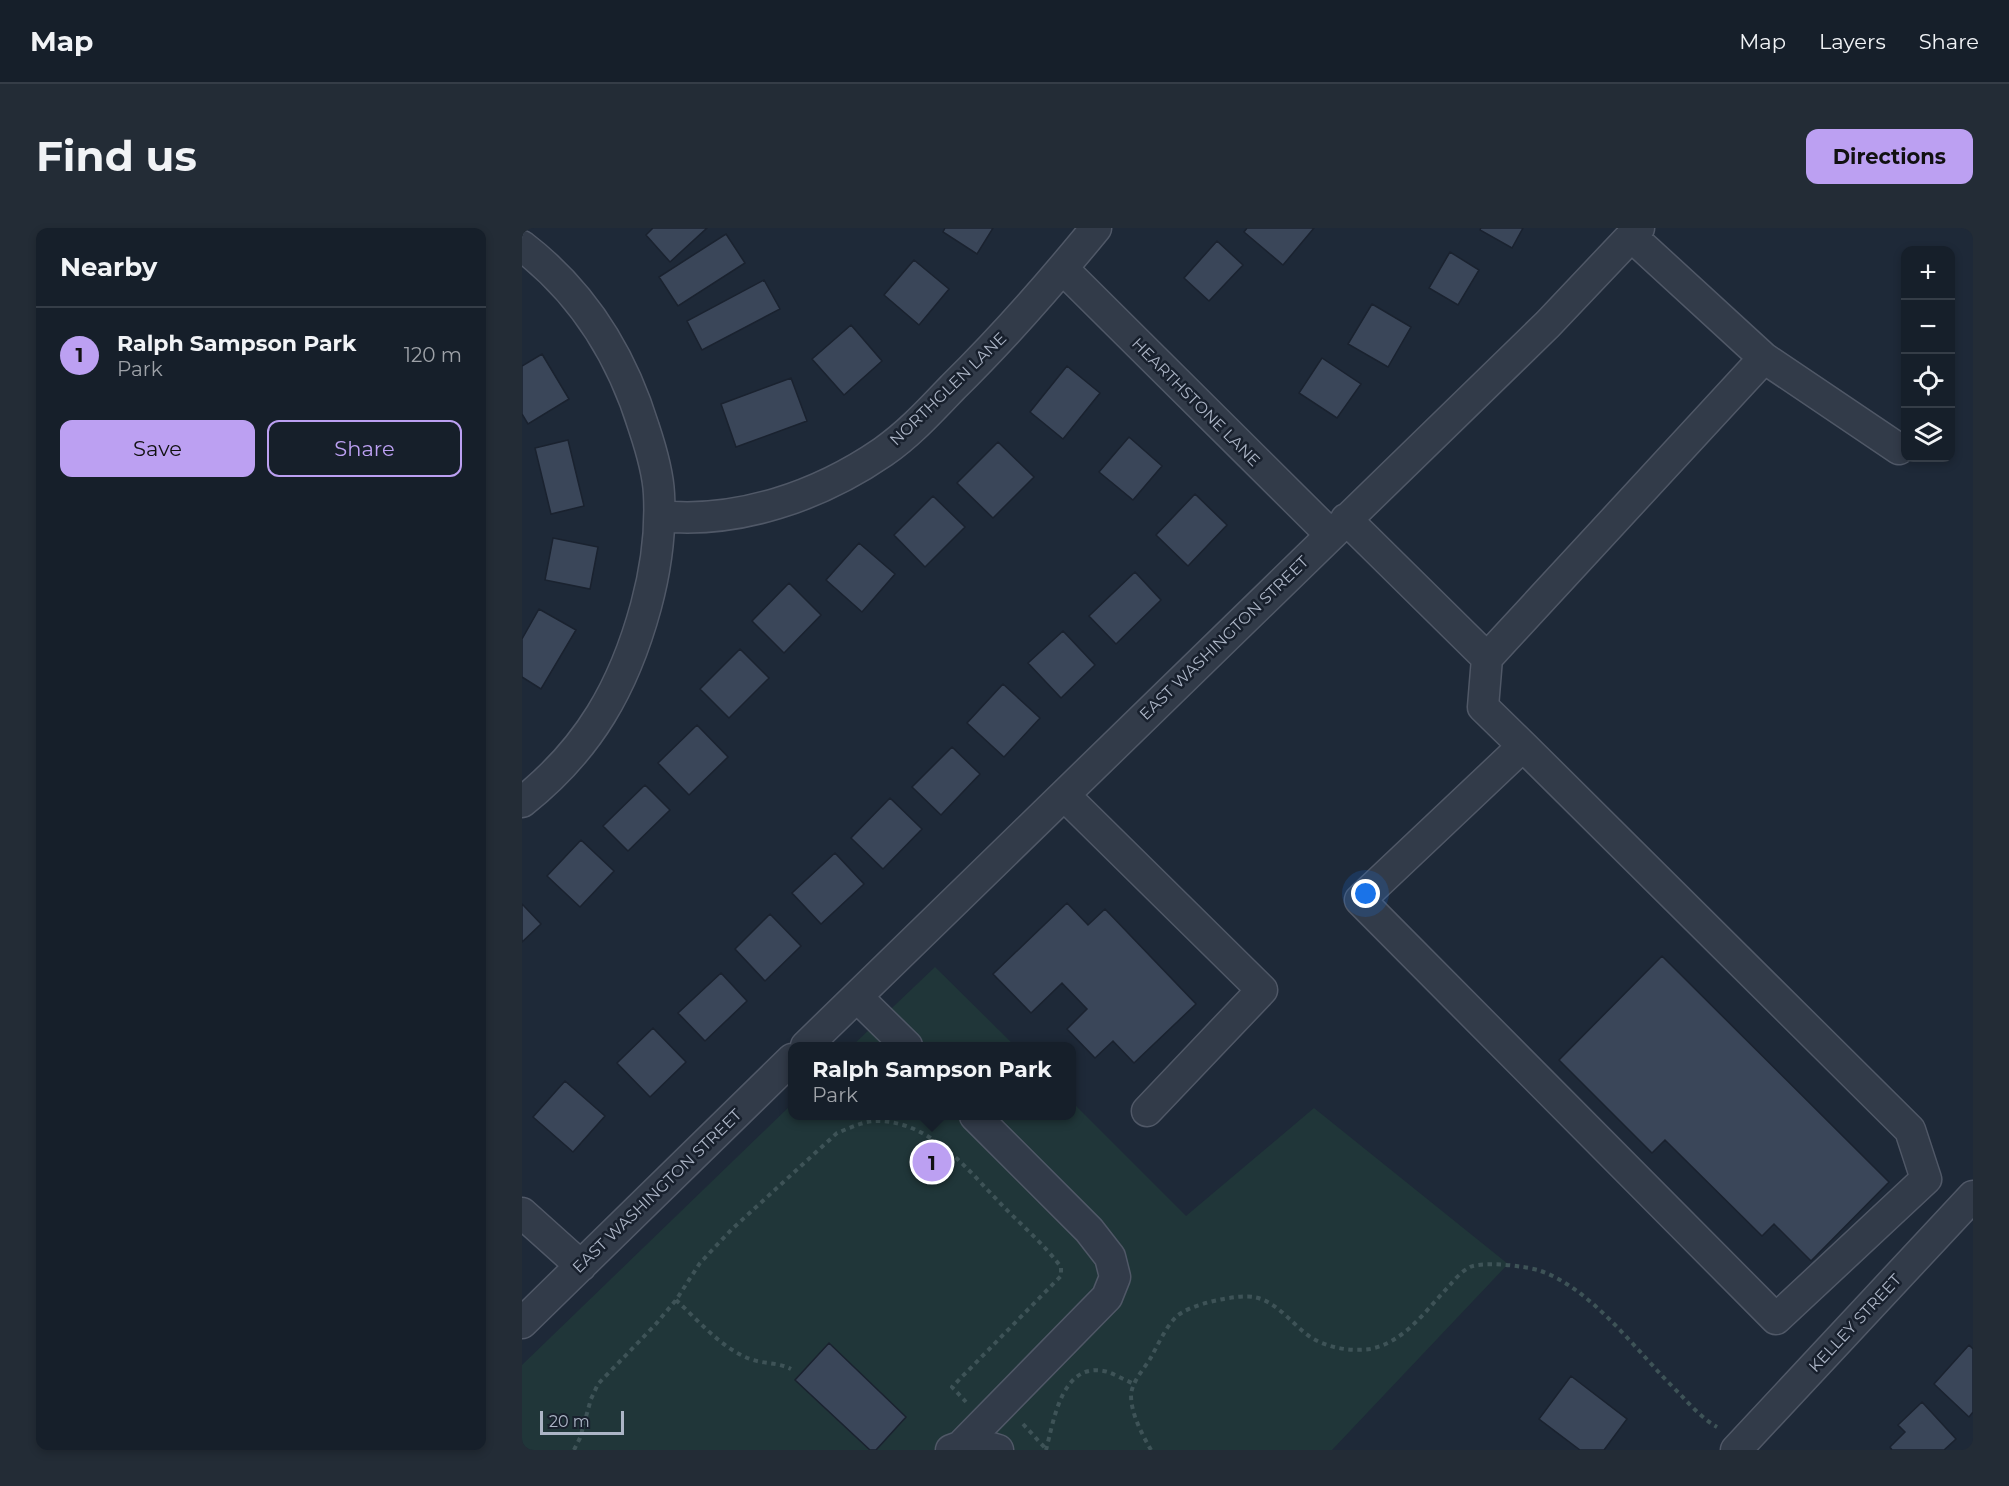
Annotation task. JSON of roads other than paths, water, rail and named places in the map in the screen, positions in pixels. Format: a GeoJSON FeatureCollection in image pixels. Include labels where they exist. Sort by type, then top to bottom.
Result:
{"type":"FeatureCollection","features":[{"type":"Feature","properties":{"kind":"street","name":"NORTHGLEN LANE"},"geometry":{"type":"LineString","coordinates":[[660,516],[710,518],[767,506],[816,488],[873,458],[903,436],[957,383],[1063,269],[1096,228]]}},
{"type":"Feature","properties":{"kind":"street"},"geometry":{"type":"LineString","coordinates":[[1635,232],[1764,358],[1899,449]]}},
{"type":"Feature","properties":{"kind":"street","name":"EAST WASHINGTON STREET"},"geometry":{"type":"LineString","coordinates":[[811,1042],[1338,526],[1548,324],[1635,232]]}},
{"type":"Feature","properties":{"kind":"street"},"geometry":{"type":"LineString","coordinates":[[522,246],[566,286],[596,324],[616,358],[649,442],[658,485],[660,516],[658,551],[653,579],[636,643],[622,677],[609,702],[577,747],[540,788],[522,802]]}},
{"type":"Feature","properties":{"kind":"street","name":"HEARTHSTONE LANE"},"geometry":{"type":"LineString","coordinates":[[1063,269],[1338,526],[1487,658]]}},
{"type":"Feature","properties":{"kind":"street"},"geometry":{"type":"LineString","coordinates":[[1523,746],[1360,900],[1776,1319],[1926,1179],[1910,1130],[1523,746],[1483,707],[1487,658],[1764,358]]}},
{"type":"Feature","properties":{"kind":"street"},"geometry":{"type":"LineString","coordinates":[[1064,795],[1262,990],[1147,1111]]}},
{"type":"Feature","properties":{"kind":"street"},"geometry":{"type":"LineString","coordinates":[[857,997],[902,1042]]}},
{"type":"Feature","properties":{"kind":"street","name":"EAST WASHINGTON STREET"},"geometry":{"type":"LineString","coordinates":[[522,1323],[788,1063]]}},
{"type":"Feature","properties":{"kind":"street"},"geometry":{"type":"LineString","coordinates":[[956,1448],[1107,1297],[1115,1277],[1110,1257],[1089,1230],[979,1120]]}},
{"type":"Feature","properties":{"kind":"street","name":"KELLEY STREET"},"geometry":{"type":"LineString","coordinates":[[1730,1438],[1973,1196]]}},
{"type":"Feature","properties":{"kind":"street"},"geometry":{"type":"LineString","coordinates":[[522,1213],[581,1266]]}},
{"type":"Feature","properties":{"kind":"street"},"geometry":{"type":"LineString","coordinates":[[956,1448],[980,1444],[998,1450]]}},
{"type":"Feature","properties":{"kind":"place","name":"Ralph Sampson Park"},"geometry":{"type":"Point","coordinates":[932,1162]}}]}
